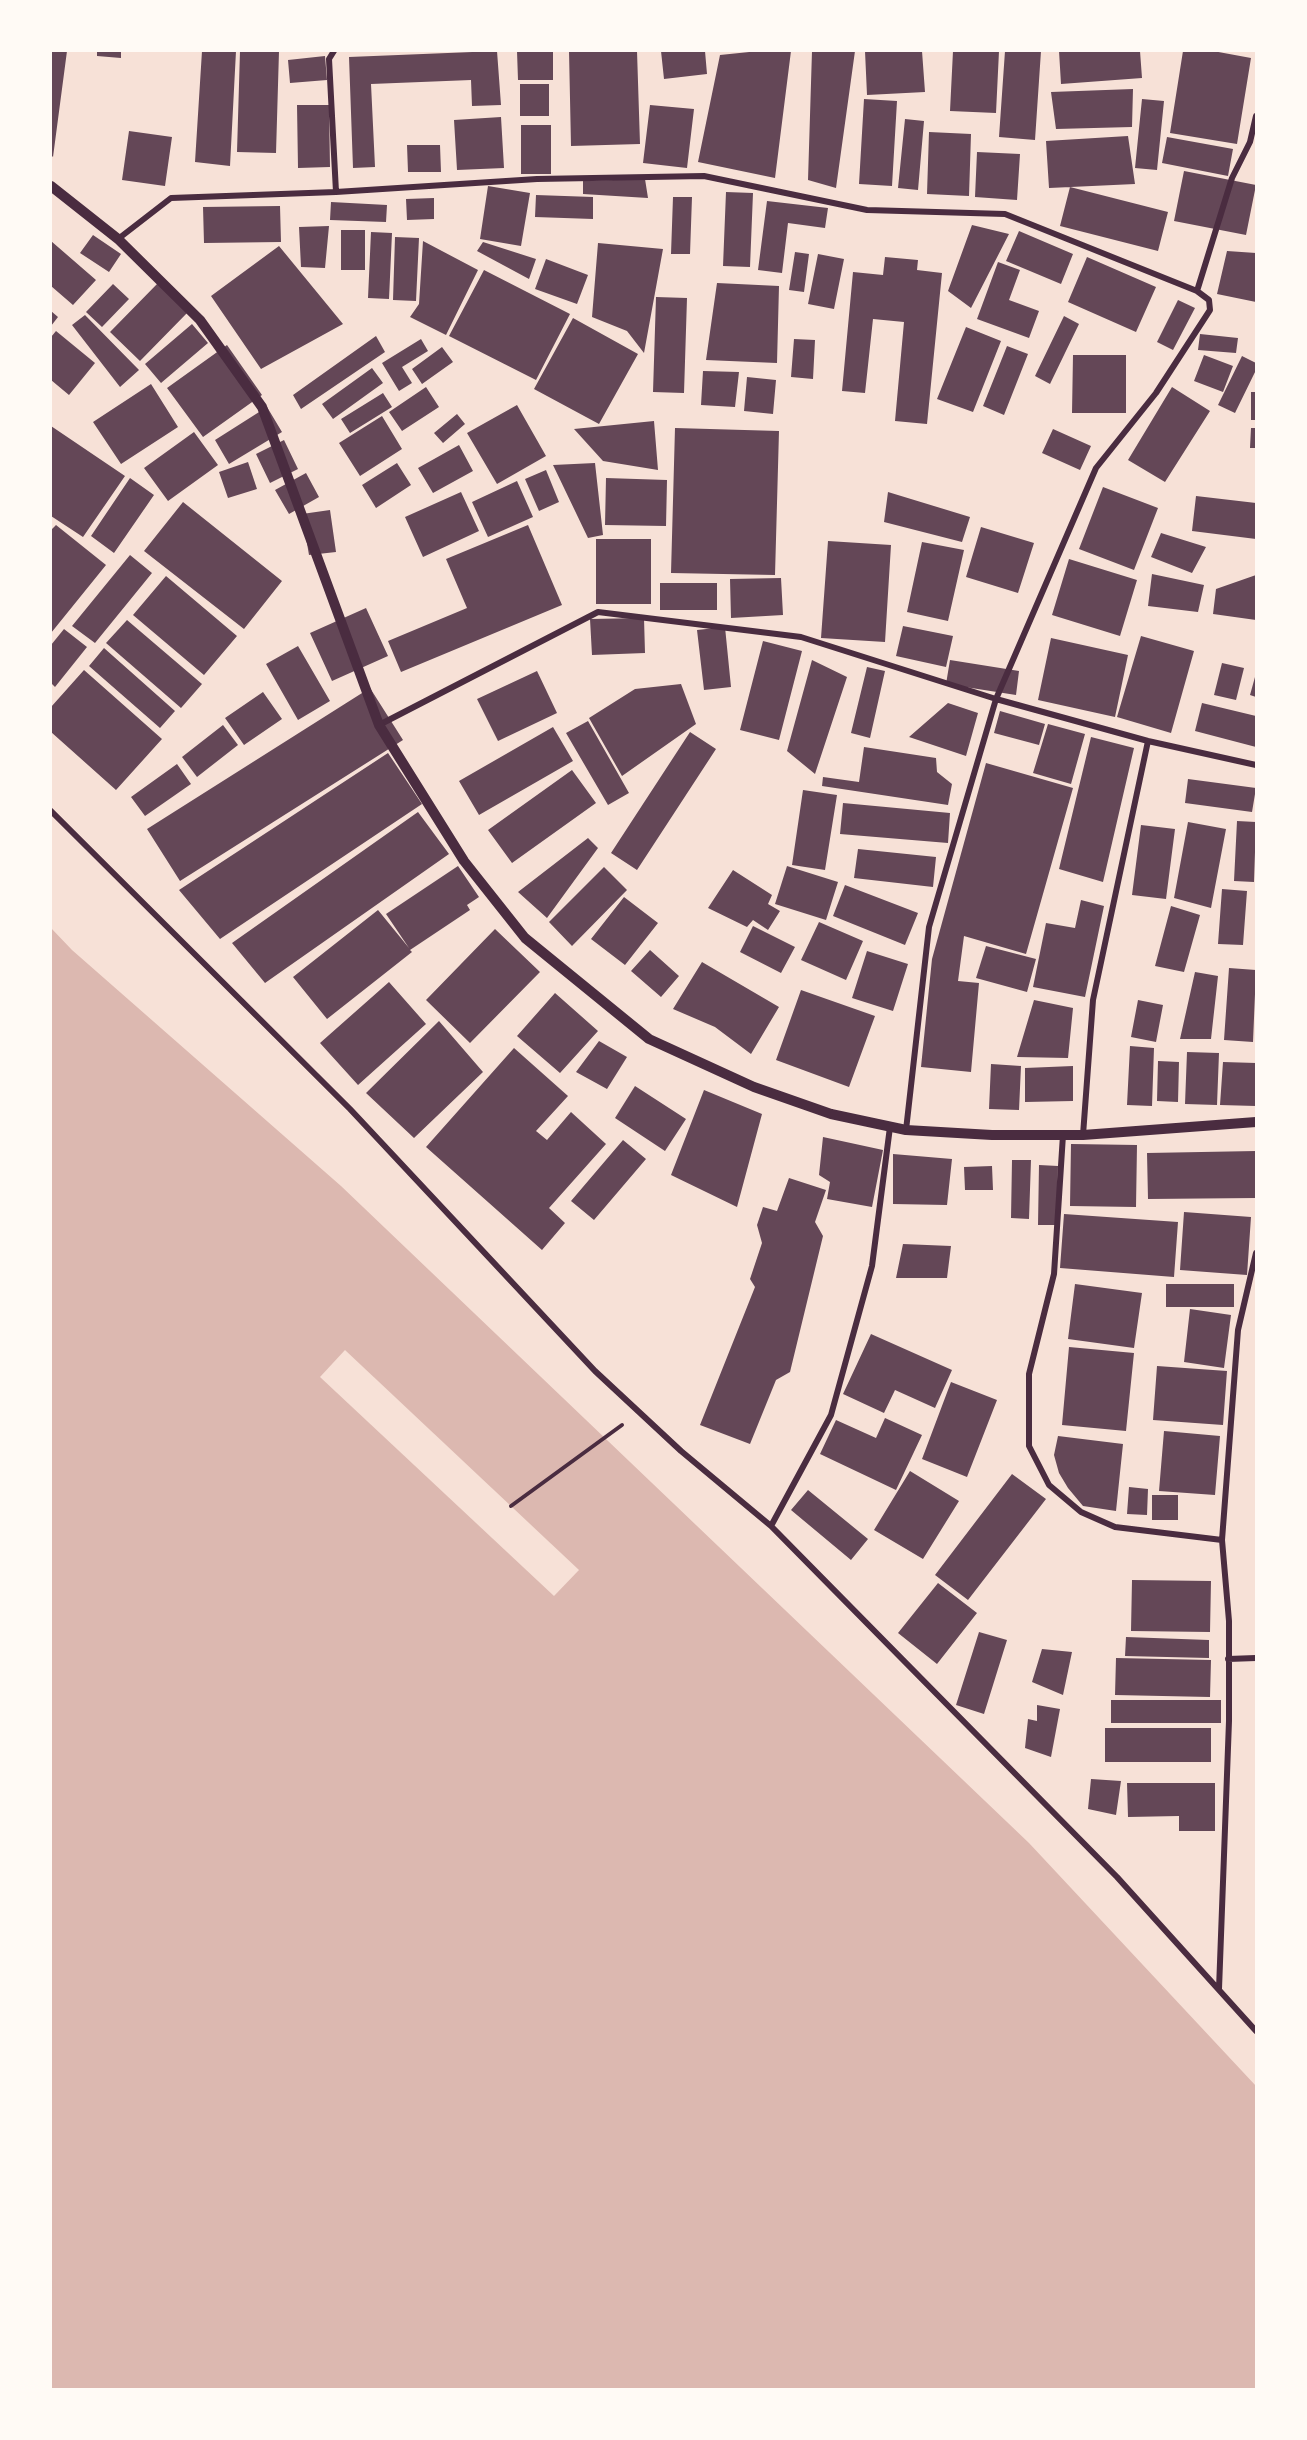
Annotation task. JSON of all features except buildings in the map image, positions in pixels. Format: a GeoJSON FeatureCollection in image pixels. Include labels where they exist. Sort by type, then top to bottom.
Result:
{"type":"FeatureCollection","features":[{"type":"Feature","properties":{"kind":"street"},"geometry":{"type":"LineString","coordinates":[[334,51],[329,59],[336,192]]}},
{"type":"Feature","properties":{"kind":"street"},"geometry":{"type":"LineString","coordinates":[[1197,291],[1232,178],[1250,142],[1256,116]]}},
{"type":"Feature","properties":{"kind":"street"},"geometry":{"type":"LineString","coordinates":[[117,239],[171,198],[336,192],[537,179],[704,176],[867,210],[1005,214],[1197,291],[1209,300],[1210,310],[1156,393],[1096,468],[996,699],[929,927],[906,1130]]}},
{"type":"Feature","properties":{"kind":"street"},"geometry":{"type":"LineString","coordinates":[[51,186],[117,239],[200,320],[262,407],[379,725],[464,861],[525,938],[649,1038],[754,1087],[831,1114],[890,1128],[992,1135],[1083,1135],[1256,1122]]}},
{"type":"Feature","properties":{"kind":"street"},"geometry":{"type":"LineString","coordinates":[[379,725],[598,612],[801,637],[996,699],[1148,741],[1256,765]]}},
{"type":"Feature","properties":{"kind":"street"},"geometry":{"type":"LineString","coordinates":[[1083,1135],[1093,1000],[1148,741]]}},
{"type":"Feature","properties":{"kind":"street"},"geometry":{"type":"LineString","coordinates":[[51,811],[350,1109],[595,1371],[681,1451],[771,1526],[1117,1878],[1256,2031]]}},
{"type":"Feature","properties":{"kind":"street"},"geometry":{"type":"LineString","coordinates":[[771,1526],[831,1415],[872,1266],[890,1128]]}},
{"type":"Feature","properties":{"kind":"street"},"geometry":{"type":"LineString","coordinates":[[1063,1135],[1054,1274],[1029,1374],[1029,1446],[1049,1485],[1081,1512],[1115,1527],[1222,1540]]}},
{"type":"Feature","properties":{"kind":"street"},"geometry":{"type":"LineString","coordinates":[[1219,1989],[1227,1776],[1229,1621],[1222,1540],[1238,1330],[1256,1253]]}},
{"type":"Feature","properties":{"kind":"street"},"geometry":{"type":"LineString","coordinates":[[1228,1659],[1256,1658]]}},
{"type":"Feature","properties":{"kind":"path"},"geometry":{"type":"LineString","coordinates":[[511,1506],[640,1412]]}},
{"type":"Feature","properties":{"kind":"shaded area"},"geometry":{"type":"Polygon","coordinates":[[[51,928],[72,950],[341,1186],[1029,1843],[1256,2086],[1256,2389],[51,2389],[51,928]]]}},
{"type":"Feature","properties":{"kind":"pier"},"geometry":{"type":"Polygon","coordinates":[[[345,1350],[579,1570],[554,1596],[320,1377],[345,1350]]]}}]}
